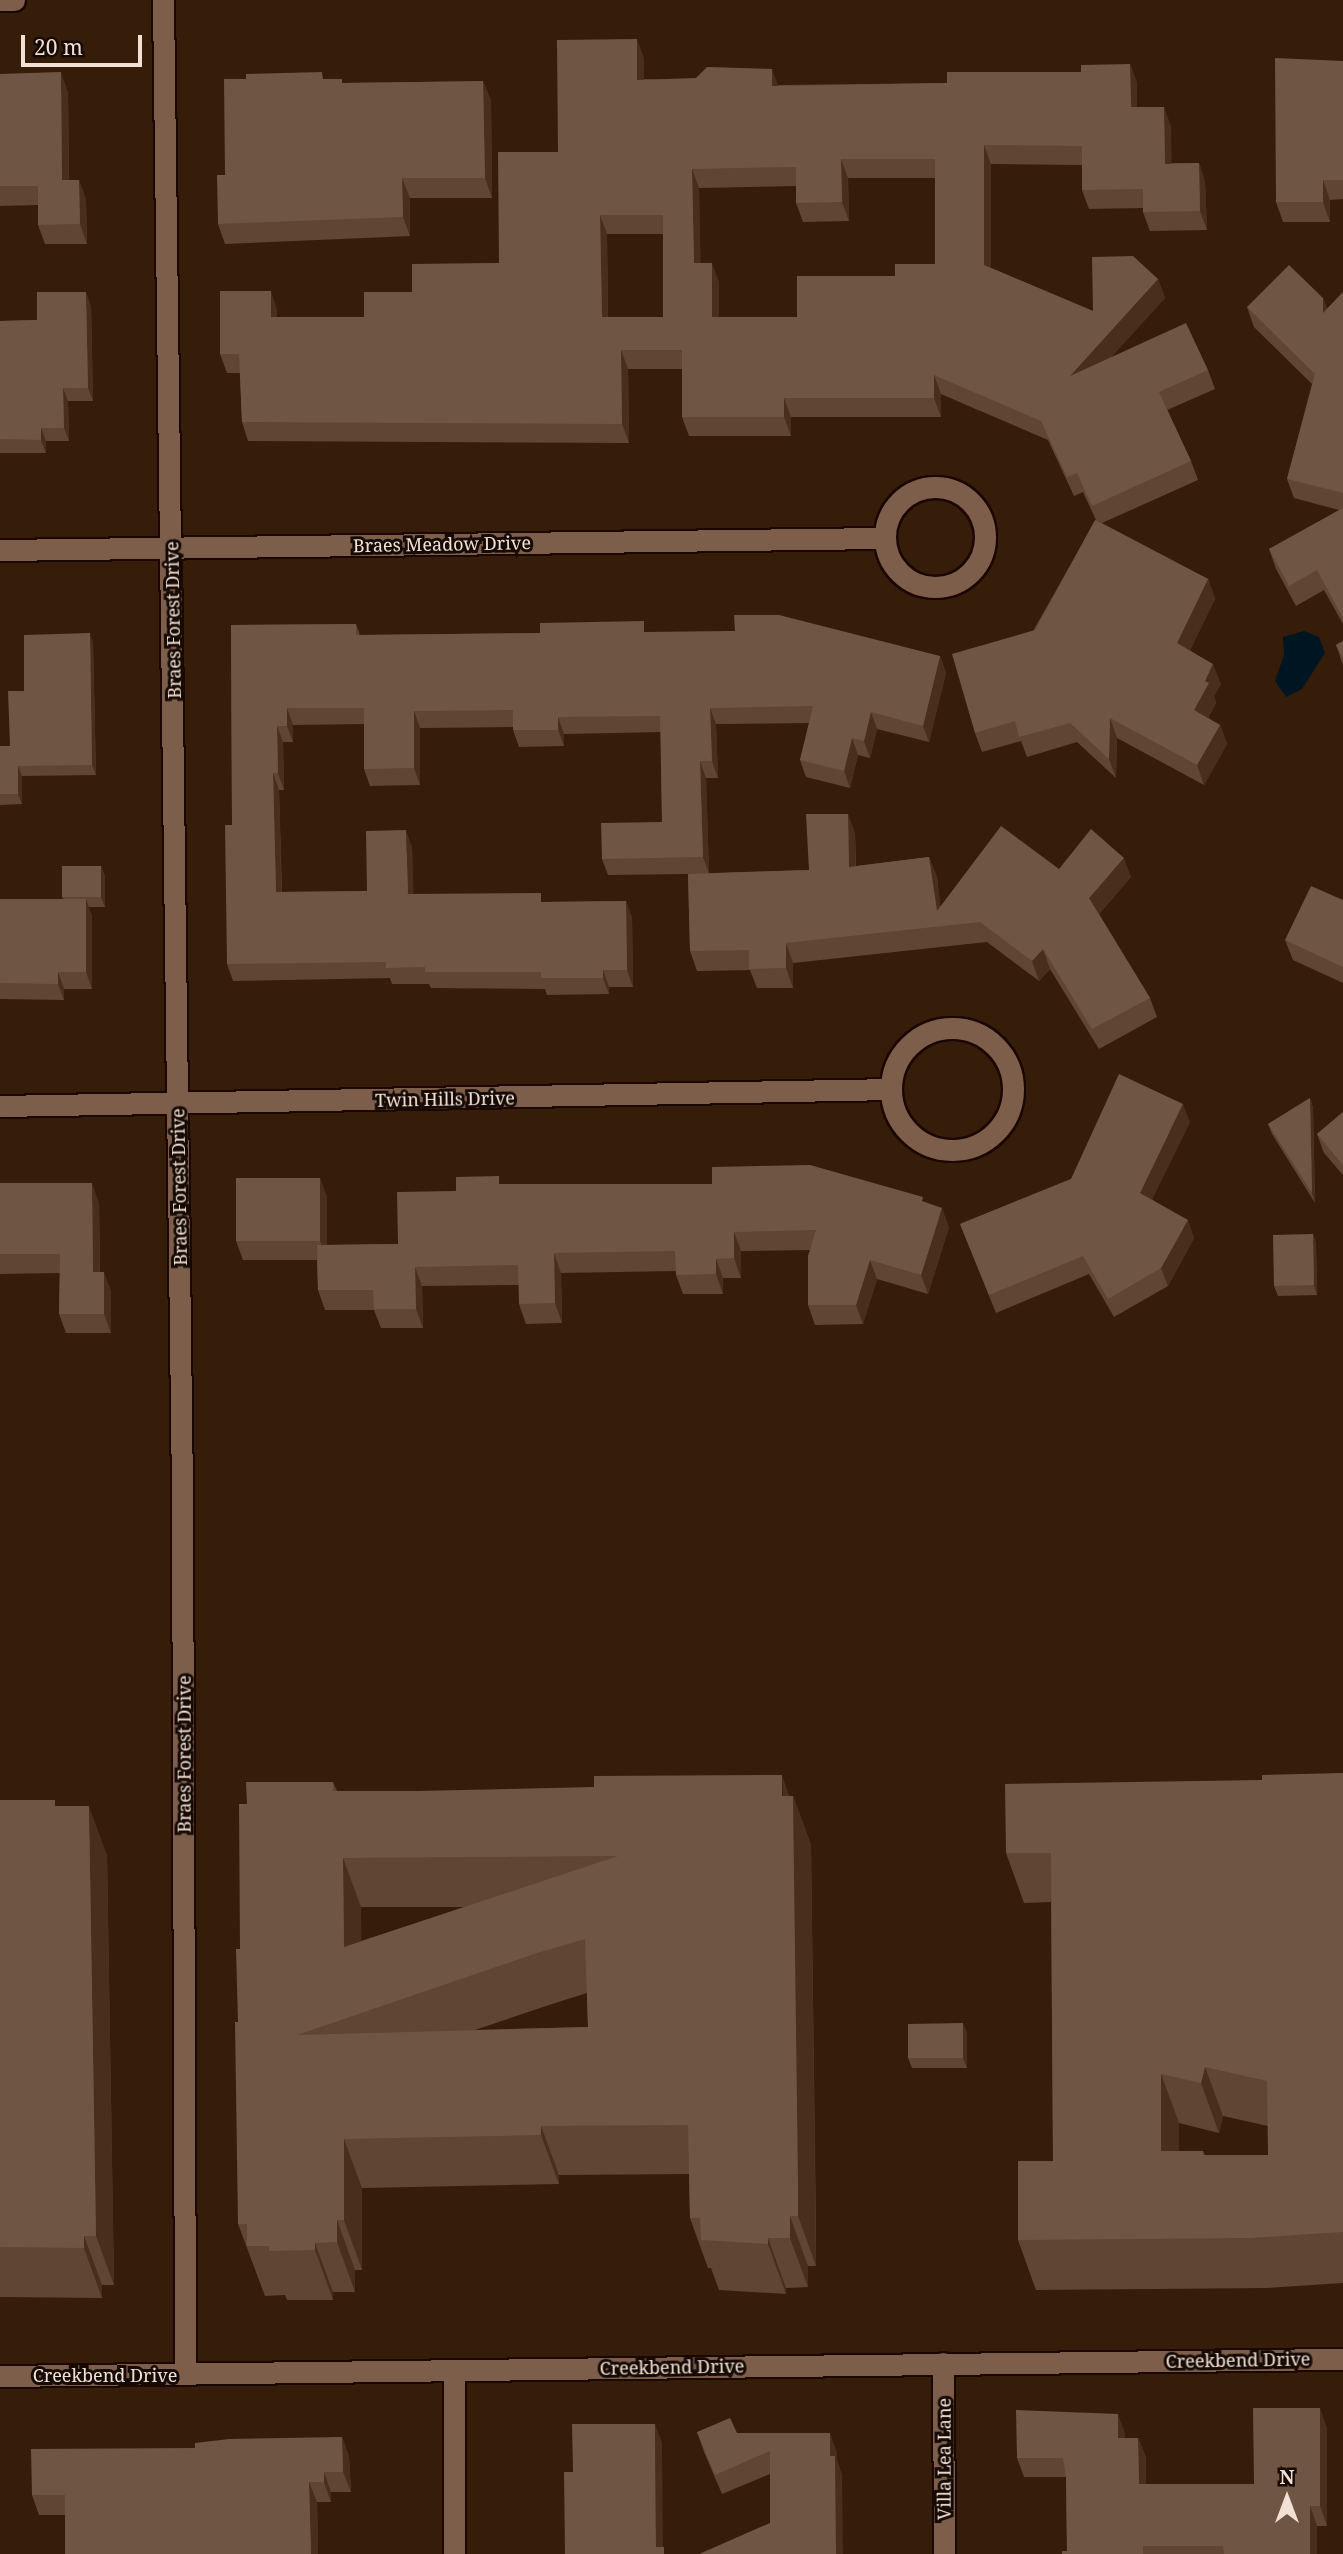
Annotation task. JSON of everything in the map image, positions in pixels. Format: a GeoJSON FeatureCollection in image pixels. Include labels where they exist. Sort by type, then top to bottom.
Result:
{"type":"FeatureCollection","features":[{"type":"Feature","properties":{"kind":"street"},"geometry":{"type":"LineString","coordinates":[[0,0],[14,0]]}},
{"type":"Feature","properties":{"kind":"street","name":"Braes Forest Drive"},"geometry":{"type":"LineString","coordinates":[[163,0],[178,1105],[185,2374]]}},
{"type":"Feature","properties":{"kind":"street"},"geometry":{"type":"LineString","coordinates":[[935,486],[954,490],[970,501],[981,518],[985,537],[982,556],[971,572],[955,583],[935,587],[916,583],[899,573],[888,557],[884,538],[899,502],[915,490],[935,486]]}},
{"type":"Feature","properties":{"kind":"street","name":"Braes Meadow Drive"},"geometry":{"type":"LineString","coordinates":[[0,550],[884,538]]}},
{"type":"Feature","properties":{"kind":"street"},"geometry":{"type":"LineString","coordinates":[[952,1028],[976,1032],[996,1046],[1009,1066],[1014,1090],[1009,1114],[996,1133],[975,1147],[952,1151],[928,1146],[908,1133],[894,1113],[890,1089],[895,1065],[908,1045],[928,1032],[952,1028]]}},
{"type":"Feature","properties":{"kind":"street","name":"Twin Hills Drive"},"geometry":{"type":"LineString","coordinates":[[0,1106],[178,1105],[890,1089]]}},
{"type":"Feature","properties":{"kind":"street","name":"Creekbend Drive"},"geometry":{"type":"LineString","coordinates":[[0,2376],[1343,2359]]}},
{"type":"Feature","properties":{"kind":"street","name":"Villa Lea Lane"},"geometry":{"type":"LineString","coordinates":[[943,2363],[944,2554]]}},
{"type":"Feature","properties":{"kind":"street"},"geometry":{"type":"LineString","coordinates":[[454,2370],[454,2554]]}},
{"type":"Feature","properties":{"kind":"water"},"geometry":{"type":"Polygon","coordinates":[[[1304,631],[1319,637],[1325,653],[1302,689],[1286,697],[1275,681],[1284,655],[1283,637],[1304,631]]]}},
{"type":"Feature","properties":{"kind":"building"},"geometry":{"type":"Polygon","coordinates":[[[637,39],[637,80],[696,78],[707,67],[772,69],[772,86],[947,83],[947,72],[1081,72],[1081,65],[1130,64],[1131,107],[1164,107],[1165,164],[1199,163],[1200,211],[1143,212],[1143,189],[1082,190],[1082,146],[984,145],[984,265],[1093,311],[1092,257],[1133,256],[1158,279],[1070,376],[1186,323],[1208,370],[1159,392],[1191,461],[1092,506],[1077,473],[1067,477],[1041,421],[934,375],[934,398],[784,398],[784,417],[682,417],[682,350],[621,350],[622,424],[242,422],[239,354],[220,354],[220,291],[271,291],[271,317],[364,317],[364,292],[412,292],[412,264],[499,263],[498,152],[558,152],[557,40],[637,39]],[[841,159],[842,202],[796,203],[796,167],[692,169],[694,263],[712,263],[712,317],[797,317],[797,276],[895,276],[895,264],[935,264],[935,159],[841,159]],[[600,215],[602,317],[663,317],[663,215],[600,215]]]}},
{"type":"Feature","properties":{"kind":"building"},"geometry":{"type":"Polygon","coordinates":[[[1275,58],[1343,61],[1343,180],[1323,180],[1323,202],[1276,202],[1275,58]]]}},
{"type":"Feature","properties":{"kind":"building"},"geometry":{"type":"Polygon","coordinates":[[[61,72],[62,180],[79,180],[80,224],[38,225],[38,186],[0,186],[0,74],[61,72]]]}},
{"type":"Feature","properties":{"kind":"building"},"geometry":{"type":"Polygon","coordinates":[[[322,72],[323,79],[342,79],[342,83],[483,81],[485,178],[402,178],[403,217],[218,224],[217,175],[225,175],[224,79],[246,79],[246,74],[322,72]]]}},
{"type":"Feature","properties":{"kind":"building"},"geometry":{"type":"Polygon","coordinates":[[[1289,265],[1323,298],[1323,313],[1343,292],[1343,493],[1287,479],[1315,374],[1247,307],[1289,265]]]}},
{"type":"Feature","properties":{"kind":"building"},"geometry":{"type":"Polygon","coordinates":[[[37,292],[86,292],[88,388],[63,388],[64,428],[41,428],[41,440],[0,439],[0,321],[37,320],[37,292]]]}},
{"type":"Feature","properties":{"kind":"building"},"geometry":{"type":"Polygon","coordinates":[[[1343,508],[1343,618],[1317,570],[1289,586],[1269,549],[1343,508]]]}},
{"type":"Feature","properties":{"kind":"building"},"geometry":{"type":"Polygon","coordinates":[[[1095,520],[1208,579],[1177,643],[1213,664],[1205,681],[1209,683],[1194,710],[1220,725],[1197,765],[1110,718],[1109,759],[1070,723],[1019,737],[1015,721],[975,733],[952,654],[1035,630],[1095,520]]]}},
{"type":"Feature","properties":{"kind":"building"},"geometry":{"type":"Polygon","coordinates":[[[734,615],[779,615],[940,656],[923,726],[871,712],[864,741],[852,738],[844,771],[800,760],[813,706],[710,708],[712,761],[700,761],[703,857],[602,859],[601,823],[662,822],[660,716],[558,717],[558,730],[513,730],[513,710],[414,711],[414,768],[364,769],[364,708],[287,708],[287,726],[277,726],[278,773],[273,773],[276,892],[367,891],[366,831],[406,830],[408,894],[541,893],[541,902],[626,901],[627,970],[603,970],[603,978],[541,978],[541,972],[425,972],[425,967],[386,968],[386,962],[227,964],[225,825],[232,825],[231,625],[356,624],[356,635],[540,633],[540,623],[644,621],[644,632],[735,631],[734,615]]]}},
{"type":"Feature","properties":{"kind":"building"},"geometry":{"type":"Polygon","coordinates":[[[90,633],[92,765],[18,766],[18,794],[0,794],[0,746],[10,746],[8,691],[24,691],[24,635],[90,633]]]}},
{"type":"Feature","properties":{"kind":"building"},"geometry":{"type":"Polygon","coordinates":[[[1343,641],[1343,658],[1336,645],[1343,641]]]}},
{"type":"Feature","properties":{"kind":"building"},"geometry":{"type":"Polygon","coordinates":[[[806,814],[848,814],[849,867],[929,857],[937,911],[1001,826],[1059,869],[1091,829],[1124,858],[1089,898],[1150,998],[1092,1029],[1043,949],[1032,961],[980,922],[786,943],[786,968],[749,969],[749,950],[690,951],[688,874],[809,870],[806,814]]]}},
{"type":"Feature","properties":{"kind":"building"},"geometry":{"type":"Polygon","coordinates":[[[62,866],[101,866],[101,897],[62,897],[62,866]]]}},
{"type":"Feature","properties":{"kind":"building"},"geometry":{"type":"Polygon","coordinates":[[[1311,886],[1343,900],[1343,967],[1285,940],[1311,886]]]}},
{"type":"Feature","properties":{"kind":"building"},"geometry":{"type":"Polygon","coordinates":[[[0,899],[86,899],[86,972],[58,972],[58,984],[0,983],[0,899]]]}},
{"type":"Feature","properties":{"kind":"building"},"geometry":{"type":"Polygon","coordinates":[[[1119,1074],[1183,1104],[1140,1193],[1188,1220],[1161,1268],[1108,1299],[1083,1256],[989,1295],[960,1224],[1071,1179],[1119,1074]]]}},
{"type":"Feature","properties":{"kind":"building"},"geometry":{"type":"Polygon","coordinates":[[[1310,1098],[1312,1193],[1268,1124],[1310,1098]]]}},
{"type":"Feature","properties":{"kind":"building"},"geometry":{"type":"Polygon","coordinates":[[[1343,1112],[1343,1165],[1317,1134],[1343,1112]]]}},
{"type":"Feature","properties":{"kind":"building"},"geometry":{"type":"Polygon","coordinates":[[[810,1165],[923,1197],[922,1201],[942,1208],[921,1275],[870,1260],[856,1305],[808,1305],[808,1256],[816,1230],[734,1232],[734,1258],[716,1259],[716,1274],[676,1275],[675,1251],[554,1253],[555,1303],[519,1304],[518,1265],[415,1267],[416,1309],[374,1309],[373,1290],[318,1290],[317,1245],[398,1244],[397,1192],[456,1191],[456,1177],[499,1176],[499,1184],[712,1184],[712,1167],[810,1165]]]}},
{"type":"Feature","properties":{"kind":"building"},"geometry":{"type":"Polygon","coordinates":[[[236,1178],[320,1178],[320,1241],[236,1241],[236,1178]]]}},
{"type":"Feature","properties":{"kind":"building"},"geometry":{"type":"Polygon","coordinates":[[[0,1183],[92,1183],[93,1272],[104,1272],[104,1314],[59,1314],[60,1254],[0,1254],[0,1183]]]}},
{"type":"Feature","properties":{"kind":"building"},"geometry":{"type":"Polygon","coordinates":[[[1313,1234],[1314,1285],[1274,1286],[1273,1235],[1313,1234]]]}},
{"type":"Feature","properties":{"kind":"building"},"geometry":{"type":"Polygon","coordinates":[[[1343,1773],[1343,2232],[1249,2238],[1018,2240],[1018,2161],[1053,2161],[1051,1853],[1006,1853],[1005,1784],[1262,1780],[1262,1775],[1343,1773]],[[1205,2067],[1201,2083],[1161,2074],[1161,2151],[1203,2151],[1203,2155],[1268,2155],[1267,2081],[1205,2067]]]}},
{"type":"Feature","properties":{"kind":"building"},"geometry":{"type":"Polygon","coordinates":[[[782,1775],[782,1796],[793,1796],[798,2216],[790,2216],[790,2238],[768,2238],[768,2244],[701,2240],[700,2218],[690,2218],[688,2125],[541,2126],[541,2135],[344,2139],[344,2220],[337,2220],[337,2242],[315,2243],[315,2250],[269,2251],[269,2246],[247,2246],[247,2224],[238,2224],[235,2022],[238,2022],[236,1949],[240,1949],[239,1804],[247,1804],[246,1782],[333,1782],[333,1791],[416,1791],[594,1787],[594,1776],[782,1775]],[[618,1856],[343,1858],[344,1947],[618,1856]],[[585,1939],[534,1954],[297,2035],[588,2027],[585,1939]]]}},
{"type":"Feature","properties":{"kind":"building"},"geometry":{"type":"Polygon","coordinates":[[[0,1800],[55,1800],[55,1806],[89,1806],[96,2236],[84,2236],[84,2248],[0,2247],[0,1800]]]}},
{"type":"Feature","properties":{"kind":"building"},"geometry":{"type":"Polygon","coordinates":[[[963,2023],[963,2058],[908,2058],[908,2024],[963,2023]]]}},
{"type":"Feature","properties":{"kind":"building"},"geometry":{"type":"Polygon","coordinates":[[[1253,2408],[1320,2408],[1320,2506],[1310,2506],[1310,2554],[1224,2554],[1223,2546],[1143,2546],[1143,2554],[1062,2554],[1062,2551],[1067,2551],[1066,2477],[1063,2458],[1017,2458],[1016,2410],[1118,2414],[1118,2438],[1138,2438],[1139,2484],[1254,2484],[1253,2408]]]}},
{"type":"Feature","properties":{"kind":"building"},"geometry":{"type":"Polygon","coordinates":[[[730,2418],[737,2433],[830,2433],[830,2456],[835,2456],[836,2554],[699,2554],[770,2523],[770,2451],[715,2475],[697,2432],[730,2418]]]}},
{"type":"Feature","properties":{"kind":"building"},"geometry":{"type":"Polygon","coordinates":[[[572,2424],[655,2424],[656,2547],[664,2547],[664,2554],[565,2554],[564,2472],[573,2472],[572,2424]]]}},
{"type":"Feature","properties":{"kind":"building"},"geometry":{"type":"Polygon","coordinates":[[[342,2437],[343,2472],[324,2472],[324,2482],[309,2482],[311,2554],[65,2554],[65,2495],[32,2495],[31,2449],[195,2448],[195,2443],[229,2439],[342,2437]]]}}]}
